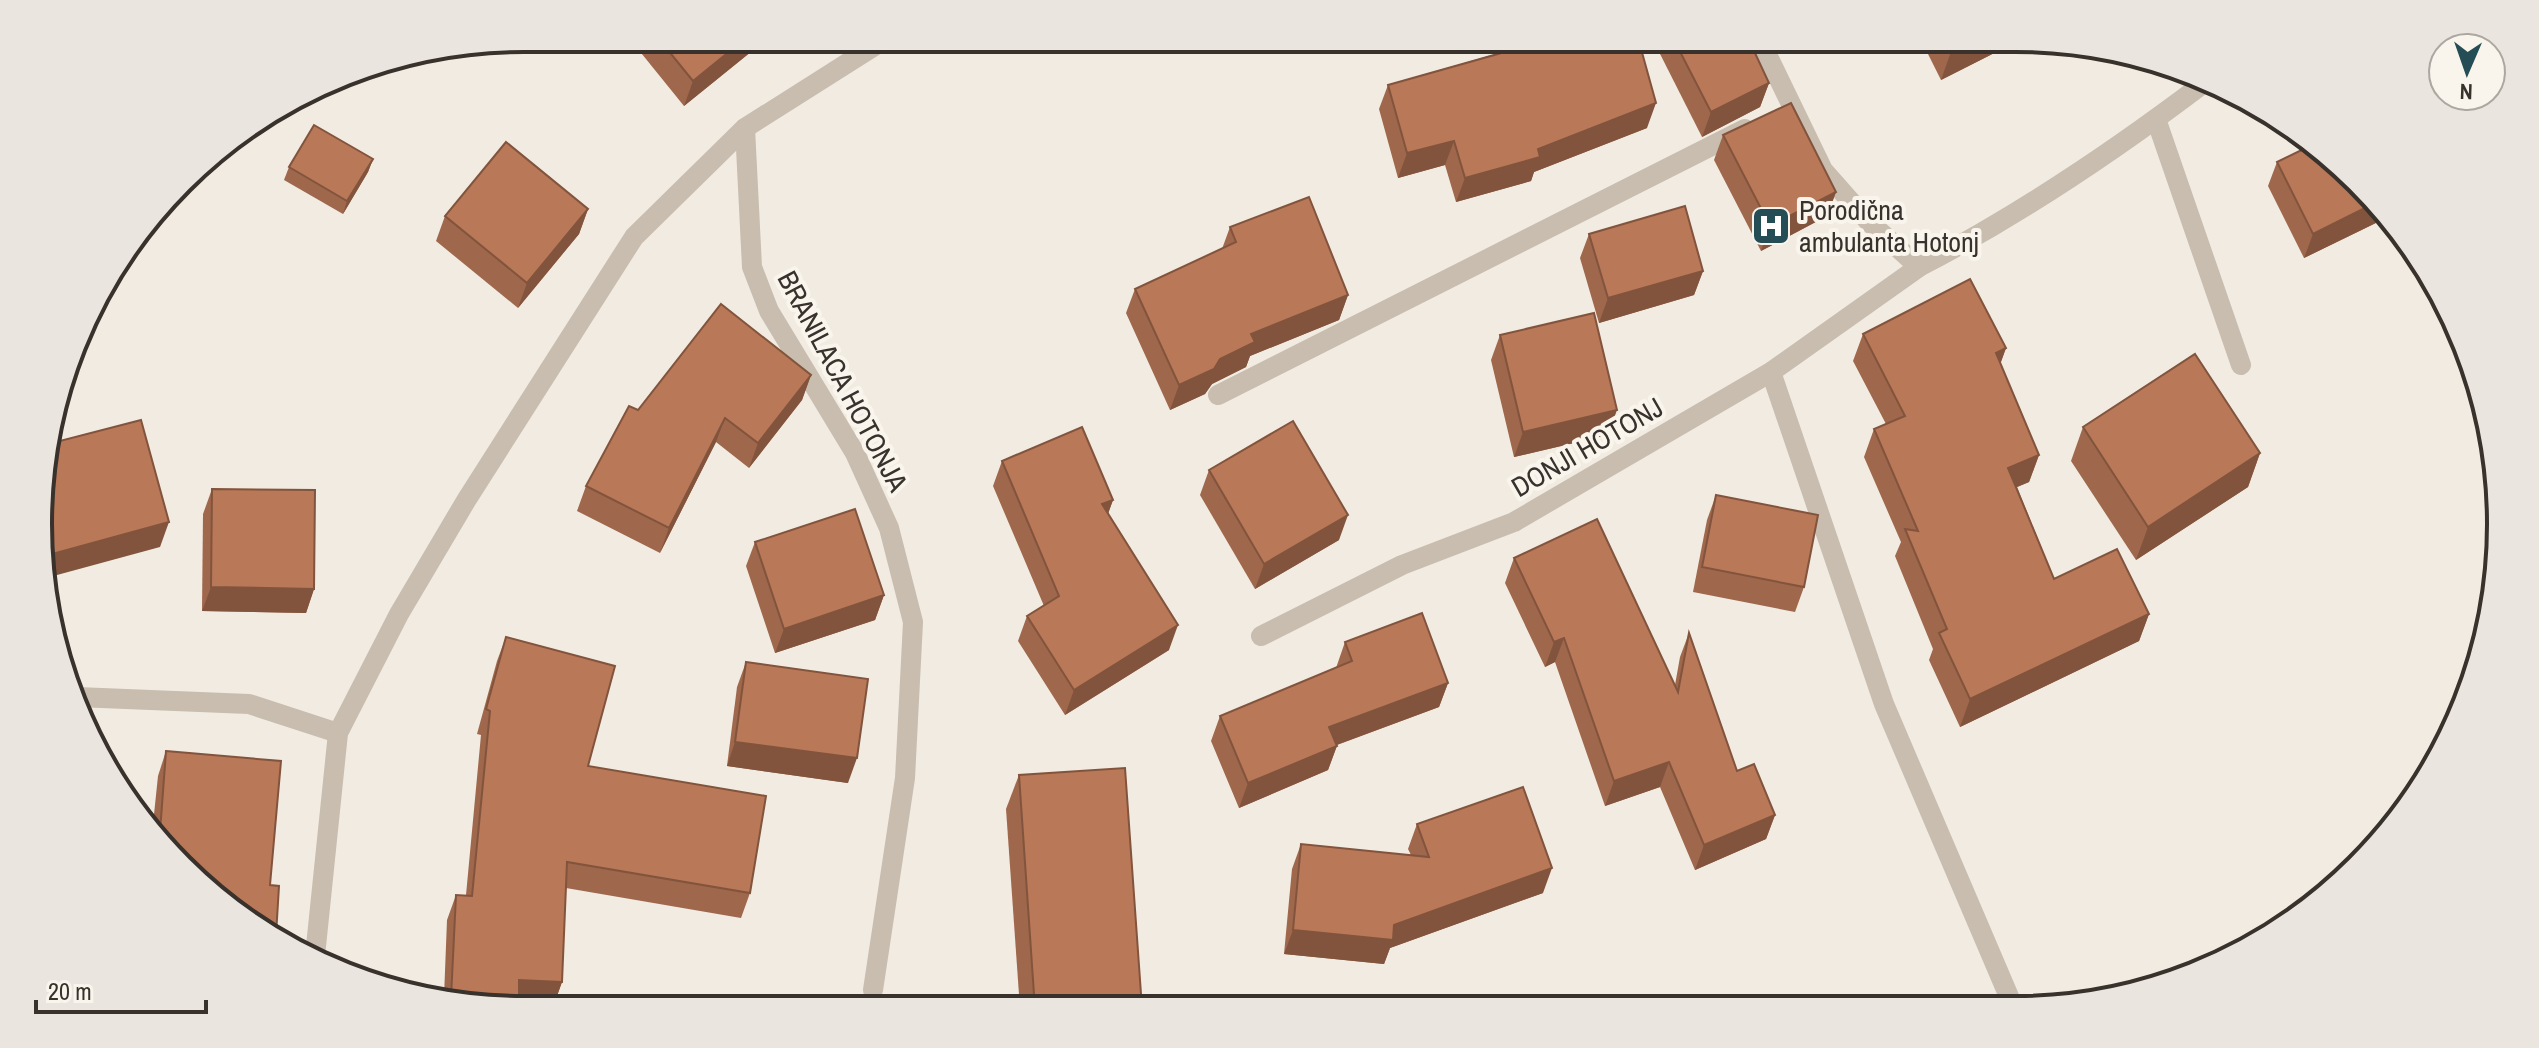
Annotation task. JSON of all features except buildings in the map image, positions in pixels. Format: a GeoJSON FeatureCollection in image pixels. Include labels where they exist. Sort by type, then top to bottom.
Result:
{"type":"FeatureCollection","features":[{"type":"Feature","properties":{"kind":"street"},"geometry":{"type":"LineString","coordinates":[[316,947],[338,733],[399,614],[467,499],[634,237],[745,128],[865,52]]}},
{"type":"Feature","properties":{"kind":"street"},"geometry":{"type":"LineString","coordinates":[[1763,52],[1778,113],[1868,221],[1919,267]]}},
{"type":"Feature","properties":{"kind":"street","name":"DONJI HOTONJ"},"geometry":{"type":"LineString","coordinates":[[1261,636],[1402,565],[1514,522],[1771,372],[1919,267],[1981,235],[2091,167],[2197,88]]}},
{"type":"Feature","properties":{"kind":"street"},"geometry":{"type":"LineString","coordinates":[[1218,395],[1778,113]]}},
{"type":"Feature","properties":{"kind":"street"},"geometry":{"type":"LineString","coordinates":[[2156,119],[2241,365]]}},
{"type":"Feature","properties":{"kind":"street","name":"BRANILACA HOTONJA"},"geometry":{"type":"LineString","coordinates":[[745,128],[752,267],[769,311],[855,453],[889,528],[913,622],[905,778],[873,990]]}},
{"type":"Feature","properties":{"kind":"street"},"geometry":{"type":"LineString","coordinates":[[1771,372],[1884,704],[2009,996]]}},
{"type":"Feature","properties":{"kind":"street"},"geometry":{"type":"LineString","coordinates":[[85,697],[249,704],[338,733]]}},
{"type":"Feature","properties":{"kind":"place","name":"Porodična ambulanta Hotonj"},"geometry":{"type":"Point","coordinates":[1771,226]}}]}
